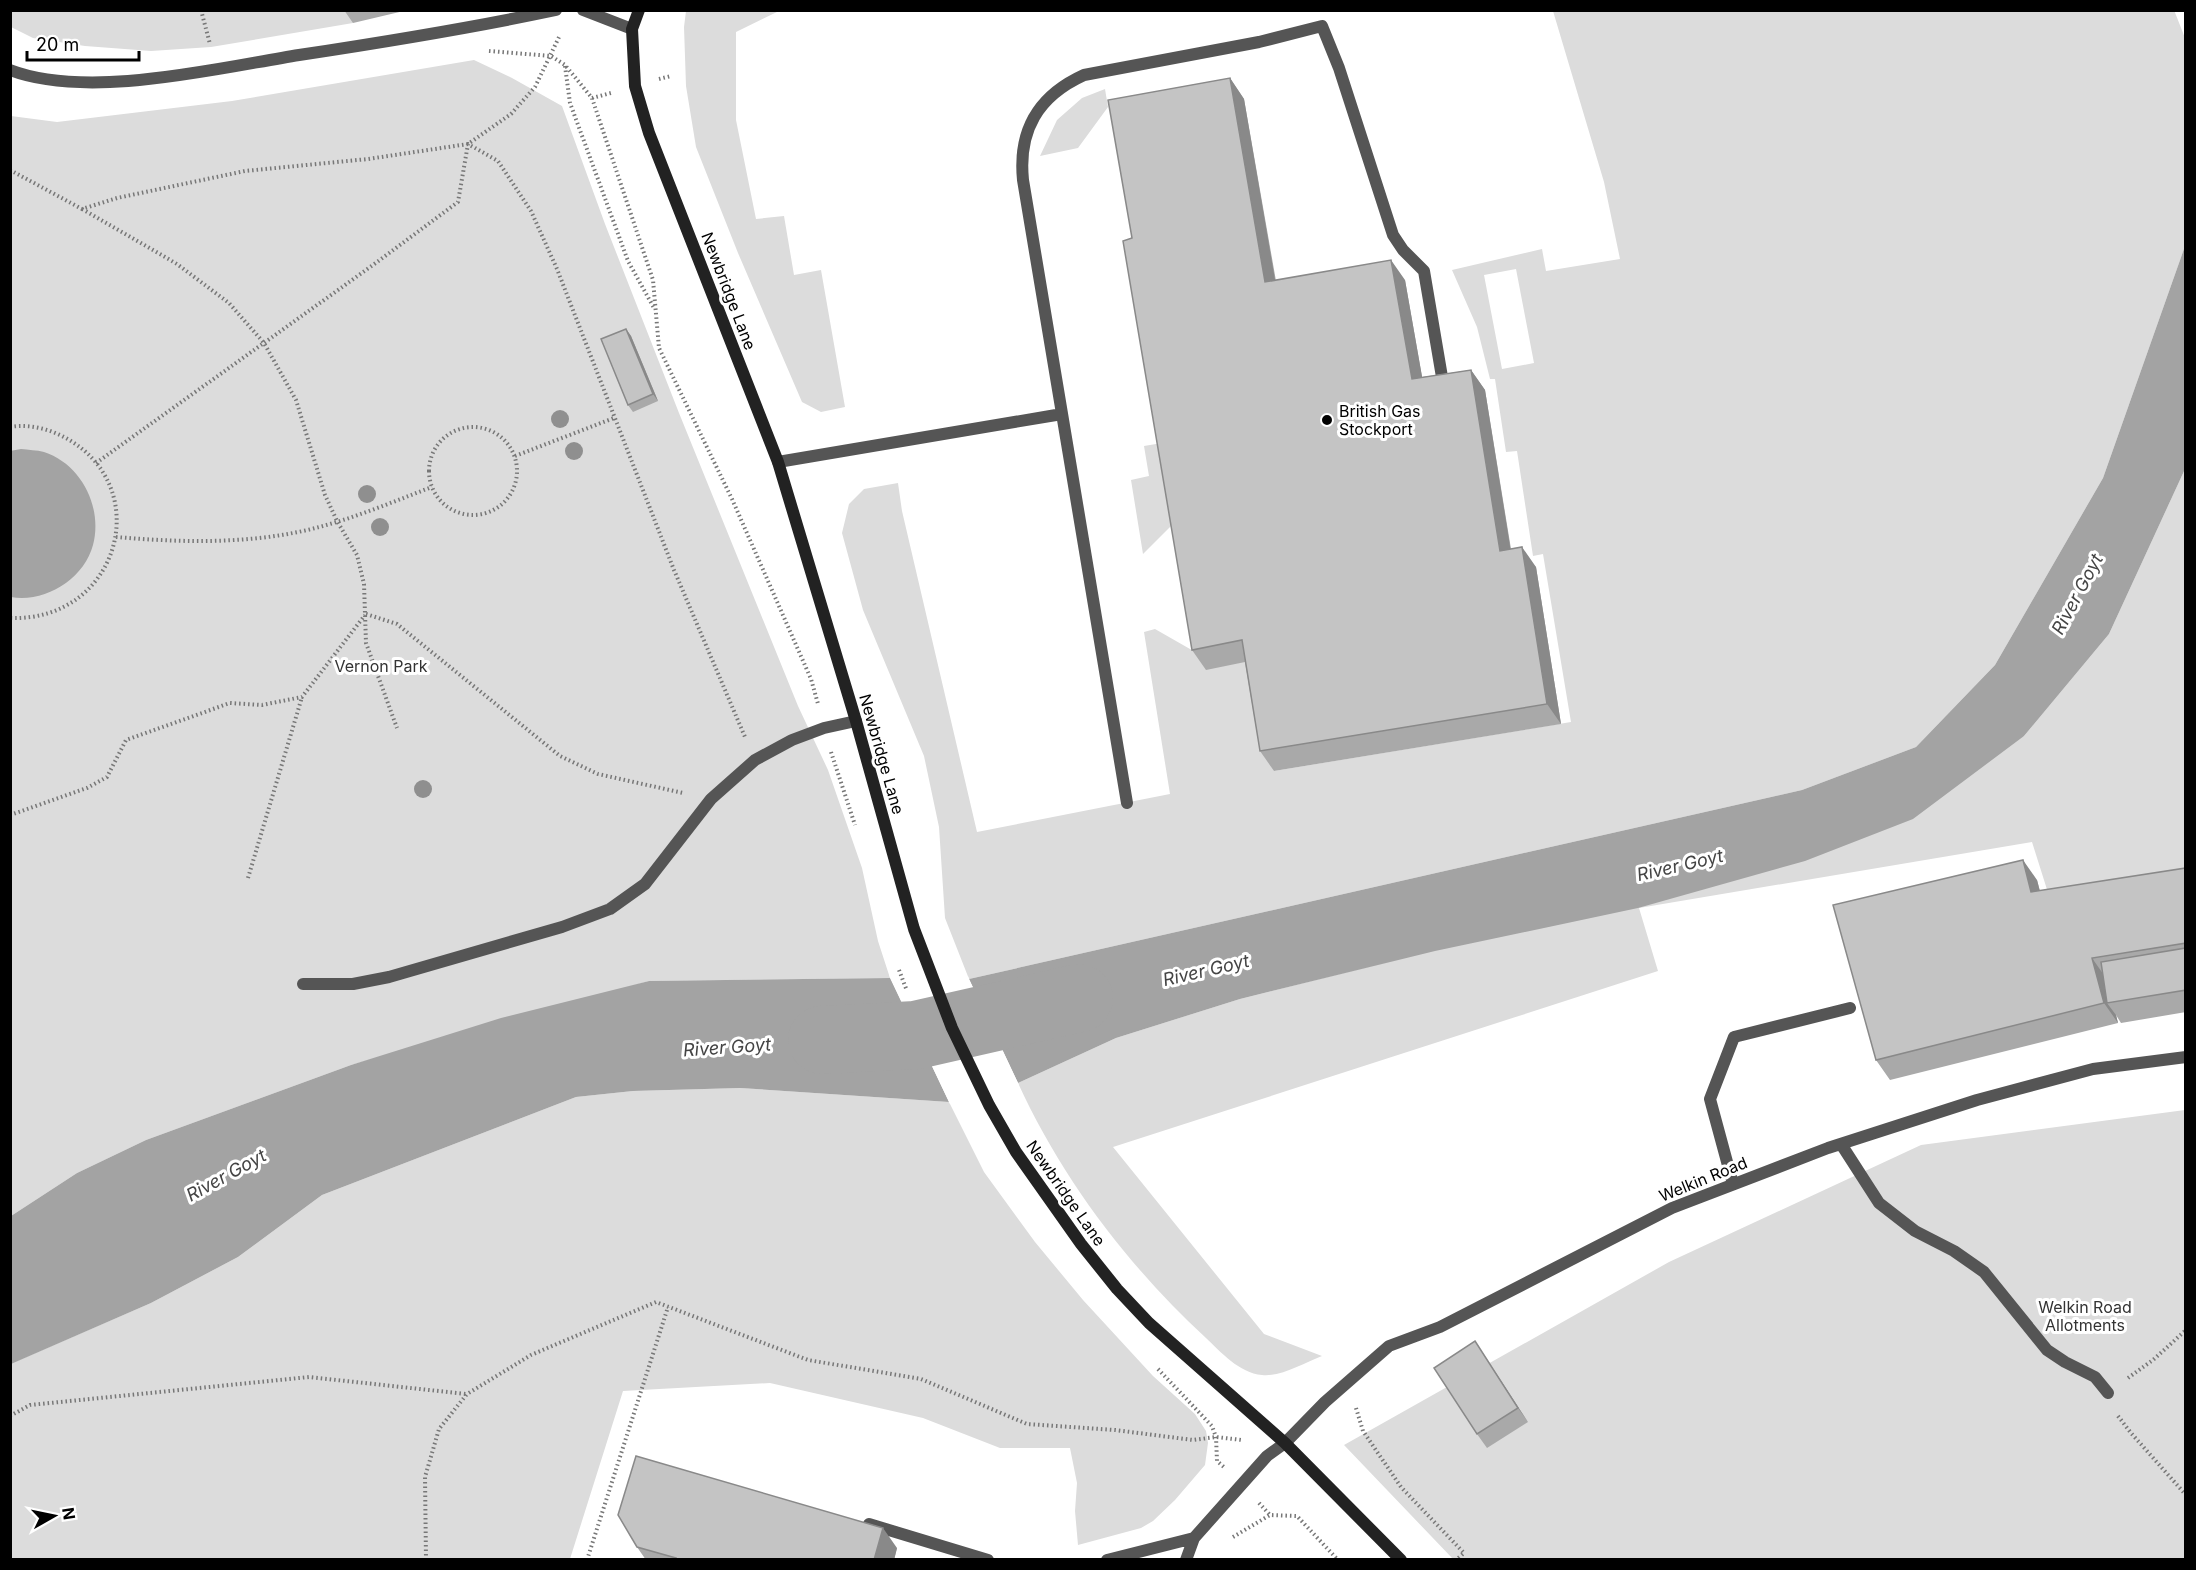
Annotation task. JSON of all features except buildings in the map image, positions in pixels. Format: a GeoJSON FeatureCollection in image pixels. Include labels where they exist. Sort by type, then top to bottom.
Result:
{"type":"FeatureCollection","features":[{"type":"Feature","properties":{"kind":"main road"},"geometry":{"type":"LineString","coordinates":[[632,29],[639,10]]}},
{"type":"Feature","properties":{"kind":"main road","name":"Newbridge Lane"},"geometry":{"type":"LineString","coordinates":[[632,29],[635,86],[649,132],[778,462],[856,721],[914,929],[952,1028],[989,1105],[1016,1152],[1045,1194],[1117,1289],[1149,1323],[1285,1443],[1401,1560]]}},
{"type":"Feature","properties":{"kind":"street"},"geometry":{"type":"LineString","coordinates":[[10,70],[52,80],[87,83],[151,78],[483,26],[556,10]]}},
{"type":"Feature","properties":{"kind":"street"},"geometry":{"type":"LineString","coordinates":[[583,10],[632,29]]}},
{"type":"Feature","properties":{"kind":"street"},"geometry":{"type":"LineString","coordinates":[[1127,803],[1023,180],[1021,162],[1023,140],[1031,121],[1043,105],[1066,83],[1084,75],[1259,42],[1322,26],[1351,104],[1393,235],[1403,250],[1424,271],[1442,377]]}},
{"type":"Feature","properties":{"kind":"street"},"geometry":{"type":"LineString","coordinates":[[778,462],[1062,414]]}},
{"type":"Feature","properties":{"kind":"street"},"geometry":{"type":"LineString","coordinates":[[303,984],[353,984],[389,977],[562,927],[610,909],[645,884],[711,799],[755,760],[792,740],[824,728],[856,721]]}},
{"type":"Feature","properties":{"kind":"street"},"geometry":{"type":"LineString","coordinates":[[1733,1184],[1710,1099],[1734,1038],[1850,1008]]}},
{"type":"Feature","properties":{"kind":"street","name":"Welkin Road"},"geometry":{"type":"LineString","coordinates":[[1194,1538],[1267,1456],[1285,1443],[1325,1402],[1389,1346],[1440,1327],[1672,1208],[1841,1144],[1977,1100],[2093,1069],[2186,1057]]}},
{"type":"Feature","properties":{"kind":"street"},"geometry":{"type":"LineString","coordinates":[[1841,1144],[1879,1203],[1915,1231],[1954,1251],[1984,1272],[2047,1350],[2095,1377],[2108,1393]]}},
{"type":"Feature","properties":{"kind":"street"},"geometry":{"type":"LineString","coordinates":[[853,1520],[988,1560]]}},
{"type":"Feature","properties":{"kind":"street"},"geometry":{"type":"LineString","coordinates":[[1107,1560],[1194,1538]]}},
{"type":"Feature","properties":{"kind":"street"},"geometry":{"type":"LineString","coordinates":[[1186,1560],[1194,1538]]}},
{"type":"Feature","properties":{"kind":"path"},"geometry":{"type":"LineString","coordinates":[[201,10],[211,47],[214,69]]}},
{"type":"Feature","properties":{"kind":"path"},"geometry":{"type":"LineString","coordinates":[[82,209],[117,198],[245,171],[311,166],[410,154],[468,144],[511,114],[535,87],[563,29]]}},
{"type":"Feature","properties":{"kind":"path"},"geometry":{"type":"LineString","coordinates":[[487,51],[551,56],[565,65],[592,99],[653,280],[659,348],[732,499],[811,679]]}},
{"type":"Feature","properties":{"kind":"path"},"geometry":{"type":"LineString","coordinates":[[565,65],[570,104],[628,261],[656,311]]}},
{"type":"Feature","properties":{"kind":"path"},"geometry":{"type":"LineString","coordinates":[[96,463],[458,202],[468,144]]}},
{"type":"Feature","properties":{"kind":"path"},"geometry":{"type":"LineString","coordinates":[[468,144],[498,161],[531,211],[557,269],[678,580],[755,760]]}},
{"type":"Feature","properties":{"kind":"path"},"geometry":{"type":"LineString","coordinates":[[10,170],[177,264],[229,303],[264,343],[296,400],[325,495],[357,555],[364,584],[366,644],[397,728]]}},
{"type":"Feature","properties":{"kind":"path"},"geometry":{"type":"LineString","coordinates":[[515,456],[614,417]]}},
{"type":"Feature","properties":{"kind":"path"},"geometry":{"type":"LineString","coordinates":[[10,427],[18,425],[48,429],[75,442],[96,463],[107,480],[117,518],[116,537],[108,562],[95,584],[77,601],[54,613],[29,619],[10,618]]}},
{"type":"Feature","properties":{"kind":"path"},"geometry":{"type":"LineString","coordinates":[[471,426],[485,428],[498,434],[515,456],[516,483],[510,496],[500,506],[488,512],[475,515],[462,514],[449,508],[432,488],[429,474],[430,460],[436,446],[445,436],[457,429],[471,426]]}},
{"type":"Feature","properties":{"kind":"path"},"geometry":{"type":"LineString","coordinates":[[116,537],[200,542],[293,533],[337,521],[432,488]]}},
{"type":"Feature","properties":{"kind":"path"},"geometry":{"type":"LineString","coordinates":[[248,878],[302,697],[366,614]]}},
{"type":"Feature","properties":{"kind":"path"},"geometry":{"type":"LineString","coordinates":[[366,614],[397,624],[560,756],[598,774],[711,799]]}},
{"type":"Feature","properties":{"kind":"path"},"geometry":{"type":"LineString","coordinates":[[10,815],[87,788],[107,777],[126,740],[230,703],[262,705],[302,697]]}},
{"type":"Feature","properties":{"kind":"path"},"geometry":{"type":"LineString","coordinates":[[426,1560],[425,1477],[439,1429],[467,1394],[531,1354],[656,1302],[808,1360],[921,1379],[1027,1424],[1115,1430],[1193,1440],[1216,1437],[1285,1443]]}},
{"type":"Feature","properties":{"kind":"path"},"geometry":{"type":"LineString","coordinates":[[587,1560],[668,1307]]}},
{"type":"Feature","properties":{"kind":"path"},"geometry":{"type":"LineString","coordinates":[[2186,1330],[2153,1360],[2108,1393],[2115,1409],[2131,1433],[2186,1495]]}},
{"type":"Feature","properties":{"kind":"path"},"geometry":{"type":"LineString","coordinates":[[10,1416],[30,1405],[309,1377],[467,1394]]}},
{"type":"Feature","properties":{"kind":"path"},"geometry":{"type":"LineString","coordinates":[[1349,1381],[1363,1431],[1401,1487],[1464,1552],[1456,1560]]}},
{"type":"Feature","properties":{"kind":"path"},"geometry":{"type":"LineString","coordinates":[[1228,1543],[1236,1534],[1270,1515],[1298,1516],[1338,1560]]}},
{"type":"Feature","properties":{"kind":"green space"},"geometry":{"type":"Polygon","coordinates":[[[11,10],[351,10],[353,23],[211,47],[151,51],[85,46],[33,38],[11,27],[11,10]]]}},
{"type":"Feature","properties":{"kind":"green space"},"geometry":{"type":"Polygon","coordinates":[[[2174,10],[2185,38],[2185,246],[2103,478],[1995,665],[1916,747],[1802,790],[969,979],[945,918],[939,827],[924,756],[863,610],[842,533],[849,504],[864,489],[898,483],[902,511],[977,832],[1170,794],[1144,632],[1155,629],[1204,657],[1256,660],[1274,771],[1571,722],[1543,554],[1533,556],[1517,451],[1506,452],[1495,379],[1490,379],[1477,327],[1452,270],[1542,249],[1546,271],[1620,259],[1604,182],[1553,11],[2174,10]],[[1516,269],[1484,275],[1502,369],[1534,363],[1516,269]]]}},
{"type":"Feature","properties":{"kind":"green space"},"geometry":{"type":"Polygon","coordinates":[[[686,11],[779,11],[736,32],[736,120],[756,219],[784,216],[794,275],[821,270],[845,407],[821,412],[802,402],[738,253],[696,147],[686,86],[684,27],[686,11]]]}},
{"type":"Feature","properties":{"kind":"green space","name":"Vernon Park"},"geometry":{"type":"Polygon","coordinates":[[[474,60],[562,106],[605,224],[679,413],[798,706],[828,770],[862,868],[878,941],[890,978],[649,981],[351,1065],[146,1140],[77,1173],[11,1216],[11,116],[57,122],[232,101],[474,60]]]}},
{"type":"Feature","properties":{"kind":"green space"},"geometry":{"type":"Polygon","coordinates":[[[1105,89],[1108,107],[1078,148],[1040,156],[1057,120],[1082,98],[1105,89]]]}},
{"type":"Feature","properties":{"kind":"green space"},"geometry":{"type":"Polygon","coordinates":[[[1168,442],[1181,516],[1143,554],[1131,480],[1149,476],[1144,446],[1168,442]]]}},
{"type":"Feature","properties":{"kind":"green space"},"geometry":{"type":"Polygon","coordinates":[[[2185,469],[2185,880],[2050,899],[2032,842],[1639,908],[1658,971],[1113,1147],[1264,1334],[1322,1356],[1277,1374],[1254,1373],[1238,1366],[1224,1355],[1150,1281],[1099,1220],[1076,1187],[1036,1119],[1018,1083],[1116,1038],[1240,999],[1431,951],[2024,736],[2109,634],[2185,469]]]}},
{"type":"Feature","properties":{"kind":"green space"},"geometry":{"type":"Polygon","coordinates":[[[740,1088],[949,1102],[984,1172],[1035,1242],[1083,1300],[1153,1376],[1195,1414],[1206,1431],[1208,1443],[1205,1465],[1175,1500],[1153,1521],[1141,1528],[1078,1545],[1075,1511],[1077,1483],[1070,1448],[1000,1448],[923,1418],[770,1383],[623,1391],[570,1559],[11,1559],[10,1364],[151,1303],[238,1257],[322,1195],[576,1097],[633,1091],[740,1088]]]}},
{"type":"Feature","properties":{"kind":"green space","name":"Welkin Road Allotments"},"geometry":{"type":"Polygon","coordinates":[[[2185,1110],[2185,1559],[1453,1559],[1344,1445],[1669,1262],[1921,1145],[2185,1110]]]}},
{"type":"Feature","properties":{"kind":"water"},"geometry":{"type":"Polygon","coordinates":[[[2185,246],[2185,469],[2109,634],[2024,736],[1913,819],[1805,861],[1638,908],[1435,951],[1240,999],[1116,1038],[1018,1083],[969,979],[1802,790],[1916,747],[1995,665],[2103,478],[2185,246]]]}},
{"type":"Feature","properties":{"kind":"water"},"geometry":{"type":"Polygon","coordinates":[[[21,449],[44,452],[69,466],[86,489],[95,516],[93,545],[81,568],[72,578],[50,592],[24,598],[11,597],[10,451],[21,449]]]}},
{"type":"Feature","properties":{"kind":"water"},"geometry":{"type":"Polygon","coordinates":[[[890,978],[949,1102],[740,1088],[633,1091],[576,1097],[322,1195],[238,1257],[151,1303],[11,1364],[11,1216],[77,1173],[146,1140],[351,1065],[501,1018],[649,981],[890,978]]]}},
{"type":"Feature","properties":{"kind":"pier"},"geometry":{"type":"Polygon","coordinates":[[[889,975],[893,977],[952,1100],[950,1104],[889,975]]]}},
{"type":"Feature","properties":{"kind":"pier"},"geometry":{"type":"Polygon","coordinates":[[[968,976],[1019,1085],[1015,1084],[967,980],[968,976]]]}},
{"type":"Feature","properties":{"kind":"waterway","name":"River Goyt"},"geometry":{"type":"LineString","coordinates":[[822,1040],[916,1035],[1079,998]]}},
{"type":"Feature","properties":{"kind":"place","name":"British Gas Stockport"},"geometry":{"type":"Point","coordinates":[1327,420]}}]}
